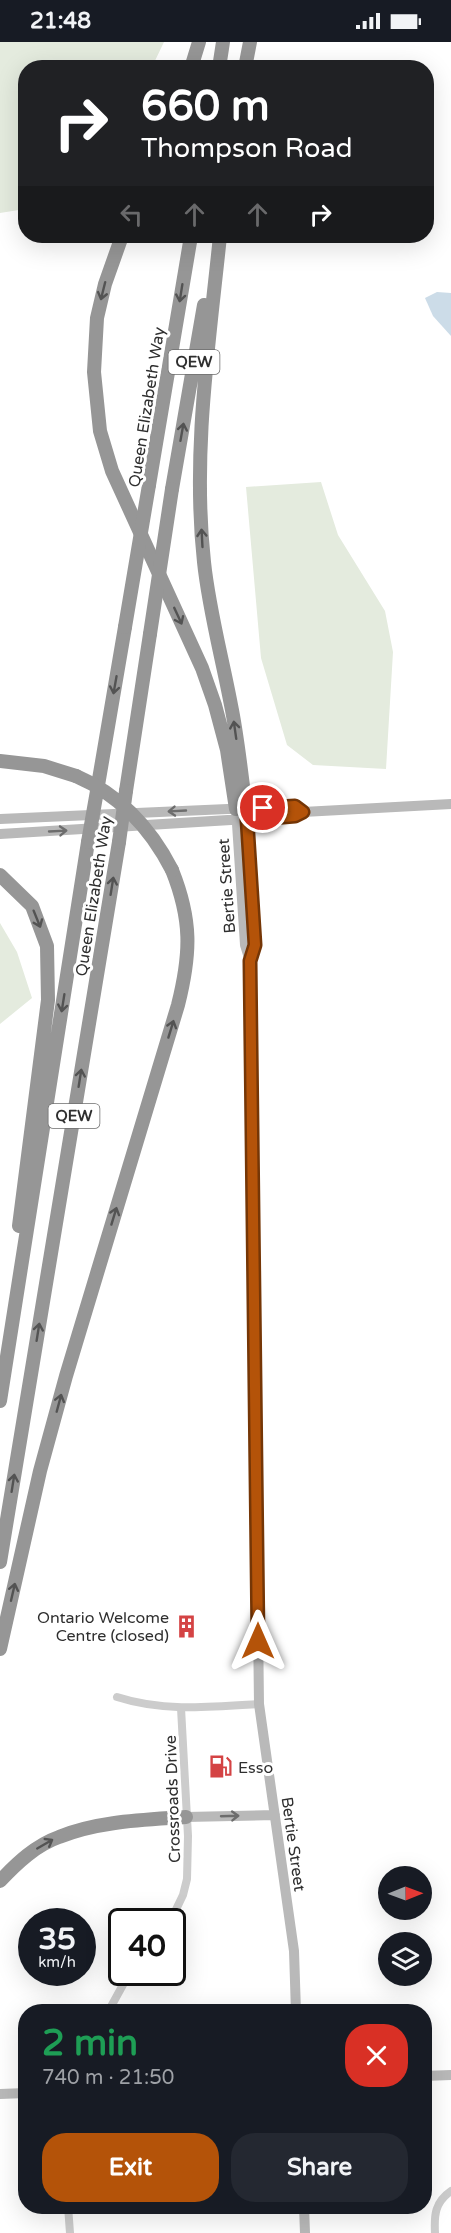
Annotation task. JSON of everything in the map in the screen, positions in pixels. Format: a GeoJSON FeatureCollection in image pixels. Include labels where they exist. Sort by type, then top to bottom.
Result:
{"type":"FeatureCollection","features":[{"type":"Feature","properties":{"kind":"highway"},"geometry":{"type":"LineString","coordinates":[[193,60],[199,42]]}},
{"type":"Feature","properties":{"kind":"highway"},"geometry":{"type":"LineString","coordinates":[[220,60],[223,42]]}},
{"type":"Feature","properties":{"kind":"highway"},"geometry":{"type":"LineString","coordinates":[[247,60],[250,42]]}},
{"type":"Feature","properties":{"kind":"highway"},"geometry":{"type":"LineString","coordinates":[[120,243],[105,284],[97,318],[94,372],[100,431],[112,471],[202,668],[215,705],[241,814]]}},
{"type":"Feature","properties":{"kind":"highway","name":"Queen Elizabeth Way"},"geometry":{"type":"LineString","coordinates":[[0,1401],[88,842],[190,243]]}},
{"type":"Feature","properties":{"kind":"highway"},"geometry":{"type":"LineString","coordinates":[[217,243],[202,405],[199,486],[204,562],[213,622],[231,706],[241,814]]}},
{"type":"Feature","properties":{"kind":"highway","name":"Queen Elizabeth Way"},"geometry":{"type":"LineString","coordinates":[[0,1562],[119,842],[172,489],[217,243]]}},
{"type":"Feature","properties":{"kind":"highway"},"geometry":{"type":"LineString","coordinates":[[0,761],[44,766],[76,776],[97,786],[125,806],[150,834],[172,870],[182,895],[188,946],[185,975],[40,1471],[0,1649]]}},
{"type":"Feature","properties":{"kind":"highway"},"geometry":{"type":"LineString","coordinates":[[0,875],[32,906],[48,946],[48,1000],[15,1250],[11,1333]]}},
{"type":"Feature","properties":{"kind":"highway"},"geometry":{"type":"LineString","coordinates":[[0,1881],[30,1853],[58,1837],[95,1827],[186,1817]]}},
{"type":"Feature","properties":{"kind":"street"},"geometry":{"type":"LineString","coordinates":[[0,834],[241,814],[295,806],[303,812],[451,804]]}},
{"type":"Feature","properties":{"kind":"street"},"geometry":{"type":"LineString","coordinates":[[0,819],[241,814]]}},
{"type":"Feature","properties":{"kind":"street","name":"Bertie Street"},"geometry":{"type":"LineString","coordinates":[[241,814],[255,945],[250,961],[260,1704],[294,1951],[296,2004]]}},
{"type":"Feature","properties":{"kind":"street"},"geometry":{"type":"LineString","coordinates":[[117,1697],[132,1702],[182,1708],[260,1704]]}},
{"type":"Feature","properties":{"kind":"street","name":"Crossroads Drive"},"geometry":{"type":"LineString","coordinates":[[176,1908],[187,1879],[182,1708]]}},
{"type":"Feature","properties":{"kind":"street"},"geometry":{"type":"LineString","coordinates":[[186,1817],[275,1815]]}},
{"type":"Feature","properties":{"kind":"street"},"geometry":{"type":"LineString","coordinates":[[112,2004],[122,1986]]}},
{"type":"Feature","properties":{"kind":"street"},"geometry":{"type":"LineString","coordinates":[[432,2076],[451,2075]]}},
{"type":"Feature","properties":{"kind":"street"},"geometry":{"type":"LineString","coordinates":[[0,2094],[18,2093]]}},
{"type":"Feature","properties":{"kind":"street"},"geometry":{"type":"LineString","coordinates":[[435,2233],[437,2206],[442,2198],[451,2191]]}},
{"type":"Feature","properties":{"kind":"street"},"geometry":{"type":"LineString","coordinates":[[69,2214],[70,2233]]}},
{"type":"Feature","properties":{"kind":"street"},"geometry":{"type":"LineString","coordinates":[[304,2214],[305,2233]]}},
{"type":"Feature","properties":{"kind":"shaded area"},"geometry":{"type":"Polygon","coordinates":[[[0,42],[164,42],[155,60],[18,60],[18,210],[0,213],[0,42]]]}},
{"type":"Feature","properties":{"kind":"shaded area"},"geometry":{"type":"Polygon","coordinates":[[[321,482],[338,535],[385,611],[393,652],[386,769],[313,765],[287,745],[261,658],[246,487],[321,482]]]}},
{"type":"Feature","properties":{"kind":"shaded area"},"geometry":{"type":"Polygon","coordinates":[[[0,923],[17,952],[32,998],[0,1024],[0,923]]]}},
{"type":"Feature","properties":{"kind":"water"},"geometry":{"type":"Polygon","coordinates":[[[437,292],[451,293],[451,336],[433,316],[425,298],[437,292]]]}},
{"type":"Feature","properties":{"kind":"place","name":"Ontario Welcome Centre (closed)"},"geometry":{"type":"Point","coordinates":[187,1626]}},
{"type":"Feature","properties":{"kind":"place","name":"Esso"},"geometry":{"type":"Point","coordinates":[220,1767]}},
{"type":"Feature","properties":{"kind":"route"},"geometry":{"type":"LineString","coordinates":[[258,1641],[250,961],[255,945],[247,820],[295,816],[303,812],[295,806],[263,808]]}}]}
